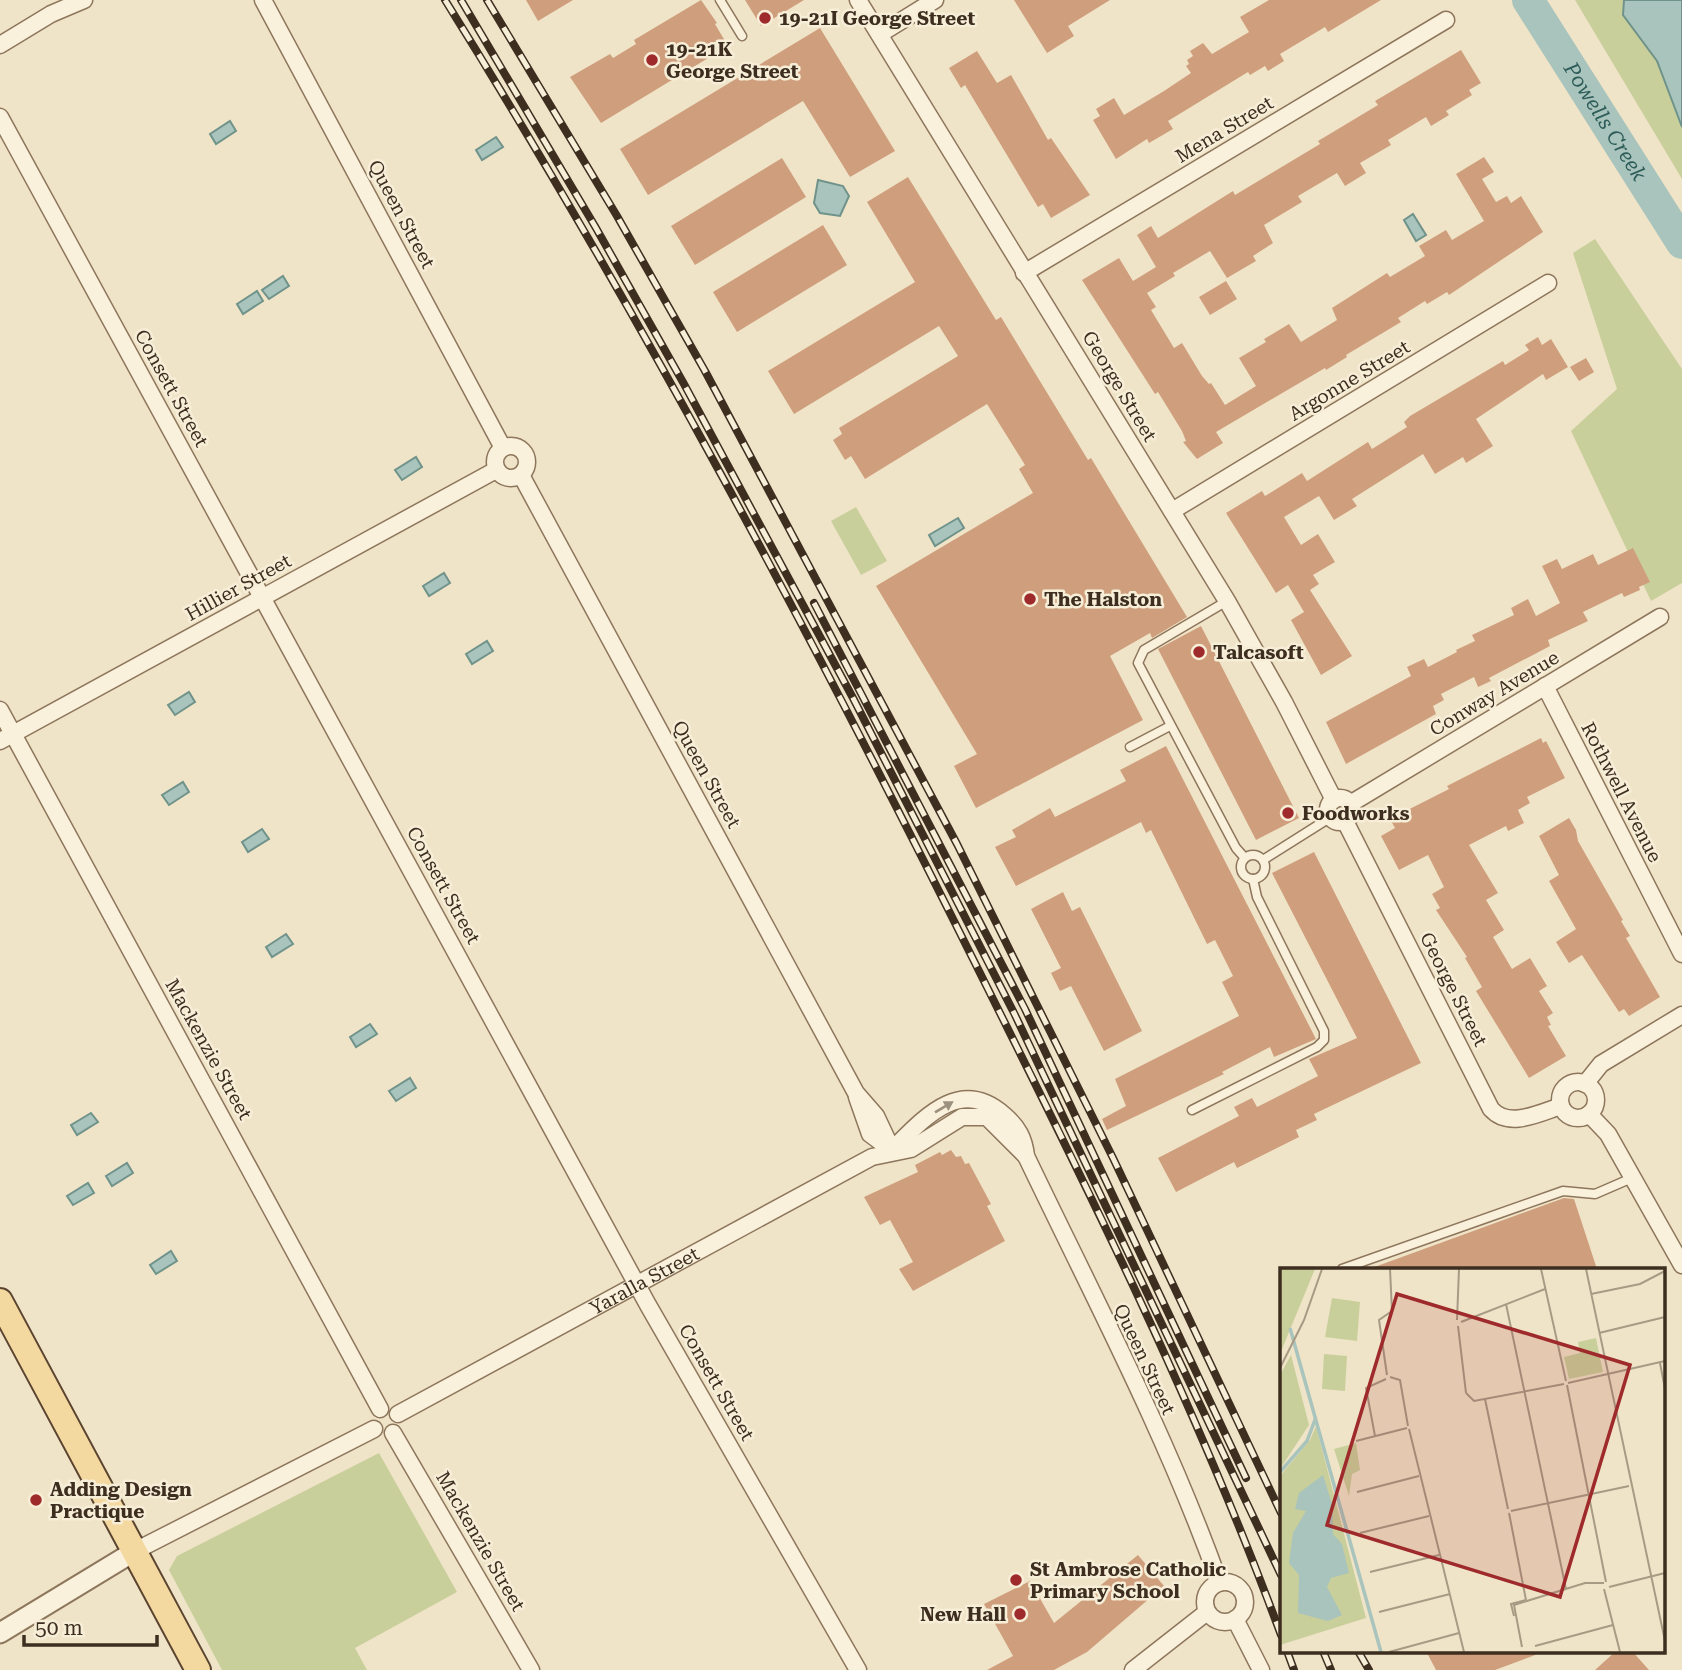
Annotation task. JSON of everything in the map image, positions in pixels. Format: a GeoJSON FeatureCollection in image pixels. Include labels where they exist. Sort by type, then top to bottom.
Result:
{"type":"FeatureCollection","features":[{"type":"Feature","properties":{"kind":"main road"},"geometry":{"type":"LineString","coordinates":[[0,1301],[198,1670]]}},
{"type":"Feature","properties":{"kind":"street"},"geometry":{"type":"LineString","coordinates":[[0,45],[51,13],[84,0]]}},
{"type":"Feature","properties":{"kind":"street","name":"Queen Street"},"geometry":{"type":"LineString","coordinates":[[263,0],[503,448]]}},
{"type":"Feature","properties":{"kind":"street","name":"George Street"},"geometry":{"type":"LineString","coordinates":[[858,0],[1227,601],[1342,802]]}},
{"type":"Feature","properties":{"kind":"street"},"geometry":{"type":"LineString","coordinates":[[880,34],[935,0]]}},
{"type":"Feature","properties":{"kind":"street","name":"Mena Street"},"geometry":{"type":"LineString","coordinates":[[1024,272],[1446,20]]}},
{"type":"Feature","properties":{"kind":"street","name":"Consett Street"},"geometry":{"type":"LineString","coordinates":[[0,117],[638,1283],[858,1670]]}},
{"type":"Feature","properties":{"kind":"street","name":"Argonne Street"},"geometry":{"type":"LineString","coordinates":[[1172,512],[1548,284]]}},
{"type":"Feature","properties":{"kind":"street"},"geometry":{"type":"LineString","coordinates":[[514,446],[523,451],[527,467],[521,475],[507,478],[496,470],[496,455],[503,448],[514,446]]}},
{"type":"Feature","properties":{"kind":"street","name":"Hillier Street"},"geometry":{"type":"LineString","coordinates":[[6,738],[496,470]]}},
{"type":"Feature","properties":{"kind":"street","name":"Queen Street"},"geometry":{"type":"LineString","coordinates":[[521,475],[856,1093],[870,1134],[892,1150],[928,1117],[955,1100],[970,1097],[986,1101],[1013,1123],[1024,1139],[1026,1156],[1132,1377],[1203,1538],[1219,1582]]}},
{"type":"Feature","properties":{"kind":"street","name":"Conway Avenue"},"geometry":{"type":"LineString","coordinates":[[1342,802],[1660,617]]}},
{"type":"Feature","properties":{"kind":"street","name":"Rothwell Avenue"},"geometry":{"type":"LineString","coordinates":[[1545,686],[1682,954]]}},
{"type":"Feature","properties":{"kind":"street","name":"Mackenzie Street"},"geometry":{"type":"LineString","coordinates":[[0,710],[6,738],[380,1409]]}},
{"type":"Feature","properties":{"kind":"street"},"geometry":{"type":"LineString","coordinates":[[1338,819],[1352,813],[1342,802]]}},
{"type":"Feature","properties":{"kind":"street","name":"George Street"},"geometry":{"type":"LineString","coordinates":[[1338,819],[1492,1110],[1498,1117],[1513,1119],[1561,1106]]}},
{"type":"Feature","properties":{"kind":"street"},"geometry":{"type":"LineString","coordinates":[[1590,1114],[1573,1118],[1561,1106],[1561,1095],[1568,1086],[1585,1084],[1601,1064],[1682,1015]]}},
{"type":"Feature","properties":{"kind":"street"},"geometry":{"type":"LineString","coordinates":[[1585,1084],[1596,1098],[1590,1114]]}},
{"type":"Feature","properties":{"kind":"street"},"geometry":{"type":"LineString","coordinates":[[1590,1114],[1608,1134],[1682,1265]]}},
{"type":"Feature","properties":{"kind":"street","name":"Yaralla Street"},"geometry":{"type":"LineString","coordinates":[[398,1414],[872,1157],[892,1150]]}},
{"type":"Feature","properties":{"kind":"street"},"geometry":{"type":"LineString","coordinates":[[391,1408],[398,1414],[400,1424],[393,1433],[383,1435],[374,1429],[373,1417],[380,1409],[391,1408]]}},
{"type":"Feature","properties":{"kind":"street"},"geometry":{"type":"LineString","coordinates":[[0,1633],[135,1551],[374,1429]]}},
{"type":"Feature","properties":{"kind":"street","name":"Mackenzie Street"},"geometry":{"type":"LineString","coordinates":[[393,1433],[531,1670]]}},
{"type":"Feature","properties":{"kind":"street"},"geometry":{"type":"LineString","coordinates":[[1219,1582],[1236,1585],[1243,1593],[1245,1605],[1235,1619],[1223,1622],[1207,1612],[1206,1594],[1219,1582]]}},
{"type":"Feature","properties":{"kind":"street"},"geometry":{"type":"LineString","coordinates":[[1133,1670],[1207,1612]]}},
{"type":"Feature","properties":{"kind":"street"},"geometry":{"type":"LineString","coordinates":[[1235,1619],[1261,1670]]}},
{"type":"Feature","properties":{"kind":"lane"},"geometry":{"type":"LineString","coordinates":[[720,0],[742,36]]}},
{"type":"Feature","properties":{"kind":"lane"},"geometry":{"type":"LineString","coordinates":[[1227,601],[1144,650],[1138,663],[1236,848],[1244,857]]}},
{"type":"Feature","properties":{"kind":"lane"},"geometry":{"type":"LineString","coordinates":[[1130,747],[1170,726]]}},
{"type":"Feature","properties":{"kind":"lane"},"geometry":{"type":"LineString","coordinates":[[1263,860],[1338,819]]}},
{"type":"Feature","properties":{"kind":"lane"},"geometry":{"type":"LineString","coordinates":[[1244,857],[1253,854],[1263,860]]}},
{"type":"Feature","properties":{"kind":"lane"},"geometry":{"type":"LineString","coordinates":[[1244,857],[1241,871],[1247,878],[1254,879],[1264,872],[1263,860]]}},
{"type":"Feature","properties":{"kind":"lane"},"geometry":{"type":"LineString","coordinates":[[1192,1110],[1317,1048],[1324,1040],[1324,1031],[1257,897],[1254,879]]}},
{"type":"Feature","properties":{"kind":"lane"},"geometry":{"type":"LineString","coordinates":[[1345,1268],[1563,1191],[1595,1194],[1632,1178]]}},
{"type":"Feature","properties":{"kind":"green space"},"geometry":{"type":"Polygon","coordinates":[[[1575,0],[1682,0],[1682,179],[1575,0]]]}},
{"type":"Feature","properties":{"kind":"green space"},"geometry":{"type":"Polygon","coordinates":[[[1595,239],[1682,369],[1682,583],[1651,601],[1571,431],[1617,389],[1573,253],[1595,239]]]}},
{"type":"Feature","properties":{"kind":"green space"},"geometry":{"type":"Polygon","coordinates":[[[856,507],[887,561],[861,575],[831,521],[856,507]]]}},
{"type":"Feature","properties":{"kind":"green space"},"geometry":{"type":"Polygon","coordinates":[[[379,1453],[457,1592],[355,1648],[367,1670],[222,1670],[169,1570],[177,1556],[379,1453]]]}},
{"type":"Feature","properties":{"kind":"water"},"geometry":{"type":"Polygon","coordinates":[[[1624,0],[1682,0],[1682,127],[1657,61],[1623,15],[1624,0]]]}},
{"type":"Feature","properties":{"kind":"water"},"geometry":{"type":"Polygon","coordinates":[[[230,121],[236,131],[216,144],[210,134],[230,121]]]}},
{"type":"Feature","properties":{"kind":"water"},"geometry":{"type":"Polygon","coordinates":[[[496,137],[503,147],[482,160],[476,150],[496,137]]]}},
{"type":"Feature","properties":{"kind":"water"},"geometry":{"type":"Polygon","coordinates":[[[818,180],[843,186],[849,196],[840,216],[820,213],[814,203],[818,180]]]}},
{"type":"Feature","properties":{"kind":"water"},"geometry":{"type":"Polygon","coordinates":[[[1413,214],[1426,235],[1416,241],[1404,220],[1413,214]]]}},
{"type":"Feature","properties":{"kind":"water"},"geometry":{"type":"Polygon","coordinates":[[[283,276],[289,286],[269,299],[262,290],[283,276]]]}},
{"type":"Feature","properties":{"kind":"water"},"geometry":{"type":"Polygon","coordinates":[[[257,291],[263,301],[243,314],[237,304],[257,291]]]}},
{"type":"Feature","properties":{"kind":"water"},"geometry":{"type":"Polygon","coordinates":[[[416,457],[422,467],[402,480],[395,470],[416,457]]]}},
{"type":"Feature","properties":{"kind":"water"},"geometry":{"type":"Polygon","coordinates":[[[958,518],[964,528],[935,546],[929,535],[958,518]]]}},
{"type":"Feature","properties":{"kind":"water"},"geometry":{"type":"Polygon","coordinates":[[[444,573],[450,583],[429,596],[423,586],[444,573]]]}},
{"type":"Feature","properties":{"kind":"water"},"geometry":{"type":"Polygon","coordinates":[[[487,641],[493,651],[472,664],[466,654],[487,641]]]}},
{"type":"Feature","properties":{"kind":"water"},"geometry":{"type":"Polygon","coordinates":[[[189,692],[195,702],[175,715],[168,705],[189,692]]]}},
{"type":"Feature","properties":{"kind":"water"},"geometry":{"type":"Polygon","coordinates":[[[183,782],[189,792],[169,805],[162,795],[183,782]]]}},
{"type":"Feature","properties":{"kind":"water"},"geometry":{"type":"Polygon","coordinates":[[[262,829],[269,839],[248,852],[242,842],[262,829]]]}},
{"type":"Feature","properties":{"kind":"water"},"geometry":{"type":"Polygon","coordinates":[[[286,934],[293,944],[272,957],[266,947],[286,934]]]}},
{"type":"Feature","properties":{"kind":"water"},"geometry":{"type":"Polygon","coordinates":[[[370,1024],[377,1034],[356,1047],[350,1037],[370,1024]]]}},
{"type":"Feature","properties":{"kind":"water"},"geometry":{"type":"Polygon","coordinates":[[[410,1078],[416,1088],[396,1101],[389,1091],[410,1078]]]}},
{"type":"Feature","properties":{"kind":"water"},"geometry":{"type":"Polygon","coordinates":[[[91,1113],[98,1122],[77,1135],[71,1125],[91,1113]]]}},
{"type":"Feature","properties":{"kind":"water"},"geometry":{"type":"Polygon","coordinates":[[[127,1163],[133,1173],[112,1186],[106,1176],[127,1163]]]}},
{"type":"Feature","properties":{"kind":"water"},"geometry":{"type":"Polygon","coordinates":[[[88,1183],[94,1193],[73,1205],[67,1196],[88,1183]]]}},
{"type":"Feature","properties":{"kind":"water"},"geometry":{"type":"Polygon","coordinates":[[[171,1251],[177,1261],[156,1274],[150,1265],[171,1251]]]}},
{"type":"Feature","properties":{"kind":"building"},"geometry":{"type":"Polygon","coordinates":[[[526,0],[573,0],[538,21],[526,0]]]}},
{"type":"Feature","properties":{"kind":"building","name":"19-21K George Street"},"geometry":{"type":"Polygon","coordinates":[[[701,0],[717,23],[715,24],[728,46],[601,123],[570,77],[610,54],[613,58],[636,44],[634,40],[701,0]]]}},
{"type":"Feature","properties":{"kind":"building","name":"19-21I George Street"},"geometry":{"type":"Polygon","coordinates":[[[745,0],[804,0],[761,26],[745,0]]]}},
{"type":"Feature","properties":{"kind":"building"},"geometry":{"type":"Polygon","coordinates":[[[1014,0],[1110,0],[1068,26],[1074,36],[1047,53],[1014,0]]]}},
{"type":"Feature","properties":{"kind":"building"},"geometry":{"type":"Polygon","coordinates":[[[1269,0],[1381,0],[1328,32],[1325,27],[1280,54],[1284,61],[1268,71],[1265,66],[1250,75],[1248,72],[1168,121],[1173,129],[1149,143],[1147,139],[1116,159],[1093,120],[1100,116],[1096,109],[1114,98],[1124,115],[1164,91],[1191,73],[1186,66],[1189,64],[1187,60],[1193,56],[1190,51],[1203,43],[1212,54],[1249,32],[1240,17],[1269,0]]]}},
{"type":"Feature","properties":{"kind":"building"},"geometry":{"type":"Polygon","coordinates":[[[820,28],[895,151],[850,177],[803,101],[648,195],[620,149],[820,28]]]}},
{"type":"Feature","properties":{"kind":"building"},"geometry":{"type":"Polygon","coordinates":[[[1461,50],[1481,83],[1469,90],[1472,95],[1446,111],[1449,115],[1431,126],[1426,117],[1388,140],[1391,145],[1360,163],[1366,173],[1345,186],[1337,173],[1298,196],[1302,202],[1264,225],[1273,243],[1253,256],[1256,261],[1227,278],[1210,251],[1173,273],[1175,276],[1147,293],[1156,307],[1151,310],[1174,348],[1182,343],[1202,376],[1211,383],[1225,405],[1256,386],[1239,358],[1266,342],[1264,339],[1289,324],[1301,342],[1337,320],[1332,308],[1387,273],[1390,277],[1425,256],[1419,246],[1446,230],[1452,240],[1484,221],[1456,174],[1484,157],[1494,172],[1482,179],[1496,202],[1507,196],[1511,203],[1521,196],[1543,232],[1449,295],[1447,292],[1427,304],[1425,301],[1398,318],[1401,322],[1346,355],[1347,357],[1216,432],[1223,443],[1197,459],[1183,442],[1186,441],[1182,431],[1158,392],[1155,394],[1082,280],[1119,258],[1133,281],[1156,267],[1137,235],[1151,226],[1158,238],[1233,191],[1235,195],[1320,144],[1318,141],[1378,105],[1375,101],[1461,50]]]}},
{"type":"Feature","properties":{"kind":"building"},"geometry":{"type":"Polygon","coordinates":[[[977,51],[997,83],[1011,75],[1048,140],[1051,138],[1090,195],[1051,218],[1043,204],[1038,207],[965,85],[961,88],[949,68],[977,51]]]}},
{"type":"Feature","properties":{"kind":"building"},"geometry":{"type":"Polygon","coordinates":[[[782,158],[806,197],[695,265],[671,226],[782,158]]]}},
{"type":"Feature","properties":{"kind":"building"},"geometry":{"type":"Polygon","coordinates":[[[908,177],[996,320],[1001,317],[1088,460],[1091,458],[1187,617],[1152,638],[1150,633],[1110,656],[1143,720],[976,808],[954,766],[977,754],[876,586],[1033,493],[1019,469],[1025,465],[987,404],[865,479],[851,456],[845,460],[833,440],[842,434],[839,428],[958,356],[939,326],[794,414],[768,371],[915,282],[867,202],[908,177]]]}},
{"type":"Feature","properties":{"kind":"building"},"geometry":{"type":"Polygon","coordinates":[[[823,225],[847,265],[737,332],[713,292],[823,225]]]}},
{"type":"Feature","properties":{"kind":"building"},"geometry":{"type":"Polygon","coordinates":[[[1226,281],[1237,299],[1210,315],[1199,297],[1226,281]]]}},
{"type":"Feature","properties":{"kind":"building"},"geometry":{"type":"Polygon","coordinates":[[[1538,337],[1542,345],[1551,339],[1568,367],[1546,380],[1543,374],[1476,419],[1493,446],[1466,463],[1463,457],[1435,474],[1423,454],[1352,499],[1357,506],[1334,520],[1319,496],[1284,517],[1301,545],[1318,534],[1335,562],[1313,575],[1319,584],[1310,590],[1352,656],[1321,675],[1291,620],[1304,612],[1288,585],[1276,593],[1226,513],[1262,491],[1265,496],[1302,473],[1307,481],[1368,442],[1372,449],[1407,427],[1404,422],[1410,416],[1503,361],[1505,365],[1529,350],[1525,345],[1538,337]]]}},
{"type":"Feature","properties":{"kind":"building"},"geometry":{"type":"Polygon","coordinates":[[[1586,358],[1594,372],[1579,381],[1570,367],[1586,358]]]}},
{"type":"Feature","properties":{"kind":"building"},"geometry":{"type":"Polygon","coordinates":[[[1633,548],[1650,582],[1639,587],[1640,590],[1624,597],[1622,593],[1583,612],[1588,621],[1548,640],[1550,646],[1489,678],[1491,681],[1478,687],[1474,677],[1441,694],[1444,700],[1433,706],[1436,714],[1346,764],[1326,722],[1411,676],[1407,667],[1424,659],[1428,667],[1457,652],[1456,650],[1475,641],[1472,635],[1514,615],[1511,608],[1528,599],[1536,616],[1560,603],[1542,566],[1557,559],[1562,569],[1593,554],[1598,565],[1633,548]]]}},
{"type":"Feature","properties":{"kind":"building"},"geometry":{"type":"Polygon","coordinates":[[[1201,626],[1299,818],[1256,840],[1158,649],[1201,626]]]}},
{"type":"Feature","properties":{"kind":"building"},"geometry":{"type":"Polygon","coordinates":[[[1541,738],[1543,743],[1546,741],[1565,778],[1527,797],[1530,803],[1518,810],[1524,823],[1508,831],[1506,826],[1469,845],[1498,893],[1486,900],[1504,930],[1493,937],[1512,969],[1530,958],[1547,986],[1539,991],[1553,1013],[1547,1017],[1551,1025],[1548,1026],[1566,1056],[1529,1078],[1476,991],[1482,987],[1465,958],[1467,957],[1436,910],[1440,908],[1432,894],[1444,887],[1428,855],[1399,870],[1381,836],[1395,828],[1390,819],[1449,789],[1447,786],[1541,738]]]}},
{"type":"Feature","properties":{"kind":"building"},"geometry":{"type":"Polygon","coordinates":[[[1166,746],[1316,1039],[1274,1057],[1270,1047],[1222,1072],[1224,1074],[1107,1130],[1102,1119],[1126,1106],[1115,1079],[1239,1016],[1222,982],[1233,976],[1215,940],[1207,944],[1151,830],[1146,833],[1141,822],[1016,886],[995,847],[1016,837],[1012,830],[1050,808],[1055,817],[1126,781],[1120,770],[1166,746]]]}},
{"type":"Feature","properties":{"kind":"building"},"geometry":{"type":"Polygon","coordinates":[[[1569,818],[1576,830],[1578,841],[1623,920],[1621,921],[1630,936],[1626,938],[1660,997],[1629,1016],[1624,1009],[1619,1012],[1582,955],[1569,963],[1556,942],[1576,929],[1549,881],[1559,875],[1539,836],[1569,818]]]}},
{"type":"Feature","properties":{"kind":"building"},"geometry":{"type":"Polygon","coordinates":[[[1314,852],[1421,1063],[1314,1114],[1317,1120],[1296,1130],[1299,1137],[1237,1168],[1234,1162],[1176,1192],[1158,1158],[1239,1116],[1234,1107],[1252,1098],[1257,1107],[1318,1076],[1309,1059],[1357,1038],[1272,873],[1314,852]]]}},
{"type":"Feature","properties":{"kind":"building"},"geometry":{"type":"Polygon","coordinates":[[[1063,892],[1072,911],[1080,907],[1142,1031],[1104,1051],[1071,986],[1060,991],[1051,973],[1061,968],[1031,909],[1063,892]]]}},
{"type":"Feature","properties":{"kind":"building"},"geometry":{"type":"Polygon","coordinates":[[[951,1150],[956,1157],[961,1156],[965,1164],[969,1163],[991,1204],[987,1206],[1005,1241],[913,1291],[899,1269],[913,1262],[890,1220],[880,1225],[864,1197],[918,1172],[915,1165],[940,1152],[942,1155],[951,1150]]]}},
{"type":"Feature","properties":{"kind":"building"},"geometry":{"type":"Polygon","coordinates":[[[1564,1198],[1574,1199],[1597,1268],[1372,1268],[1564,1198]]]}},
{"type":"Feature","properties":{"kind":"building","name":"St Ambrose Catholic Primary School"},"geometry":{"type":"Polygon","coordinates":[[[1138,1555],[1164,1586],[1087,1652],[1054,1670],[987,1670],[1013,1656],[984,1604],[1030,1581],[1054,1623],[1138,1555]]]}},
{"type":"Feature","properties":{"kind":"building"},"geometry":{"type":"Polygon","coordinates":[[[1427,1652],[1543,1652],[1495,1670],[1436,1670],[1427,1652]]]}},
{"type":"Feature","properties":{"kind":"building"},"geometry":{"type":"Polygon","coordinates":[[[1615,1652],[1633,1652],[1649,1670],[1595,1670],[1615,1652]]]}},
{"type":"Feature","properties":{"kind":"waterway","name":"Powells Creek"},"geometry":{"type":"LineString","coordinates":[[1528,0],[1682,243]]}},
{"type":"Feature","properties":{"kind":"railway"},"geometry":{"type":"LineString","coordinates":[[445,0],[517,117],[655,355],[851,718],[1057,1128],[1137,1295],[1213,1463],[1280,1632]]}},
{"type":"Feature","properties":{"kind":"railway"},"geometry":{"type":"LineString","coordinates":[[461,0],[596,228],[684,384],[853,698],[1015,1015],[1280,1573]]}},
{"type":"Feature","properties":{"kind":"railway"},"geometry":{"type":"LineString","coordinates":[[487,0],[617,216],[705,371],[957,844],[1113,1158],[1280,1511]]}},
{"type":"Feature","properties":{"kind":"railway"},"geometry":{"type":"LineString","coordinates":[[814,603],[1025,1009],[1246,1478]]}},
{"type":"Feature","properties":{"kind":"railway"},"geometry":{"type":"LineString","coordinates":[[1287,1652],[1294,1670]]}},
{"type":"Feature","properties":{"kind":"railway"},"geometry":{"type":"LineString","coordinates":[[1323,1652],[1331,1670]]}},
{"type":"Feature","properties":{"kind":"railway"},"geometry":{"type":"LineString","coordinates":[[1359,1652],[1369,1670]]}},
{"type":"Feature","properties":{"kind":"place","name":"19-21I George Street"},"geometry":{"type":"Point","coordinates":[765,18]}},
{"type":"Feature","properties":{"kind":"place","name":"19-21K George Street"},"geometry":{"type":"Point","coordinates":[652,60]}},
{"type":"Feature","properties":{"kind":"place","name":"The Halston"},"geometry":{"type":"Point","coordinates":[1030,599]}},
{"type":"Feature","properties":{"kind":"place","name":"Talcasoft"},"geometry":{"type":"Point","coordinates":[1199,652]}},
{"type":"Feature","properties":{"kind":"place","name":"Foodworks"},"geometry":{"type":"Point","coordinates":[1288,813]}},
{"type":"Feature","properties":{"kind":"place","name":"Adding Design Practique"},"geometry":{"type":"Point","coordinates":[36,1500]}},
{"type":"Feature","properties":{"kind":"place","name":"St Ambrose Catholic Primary School"},"geometry":{"type":"Point","coordinates":[1016,1580]}},
{"type":"Feature","properties":{"kind":"place","name":"New Hall"},"geometry":{"type":"Point","coordinates":[1020,1614]}}]}
